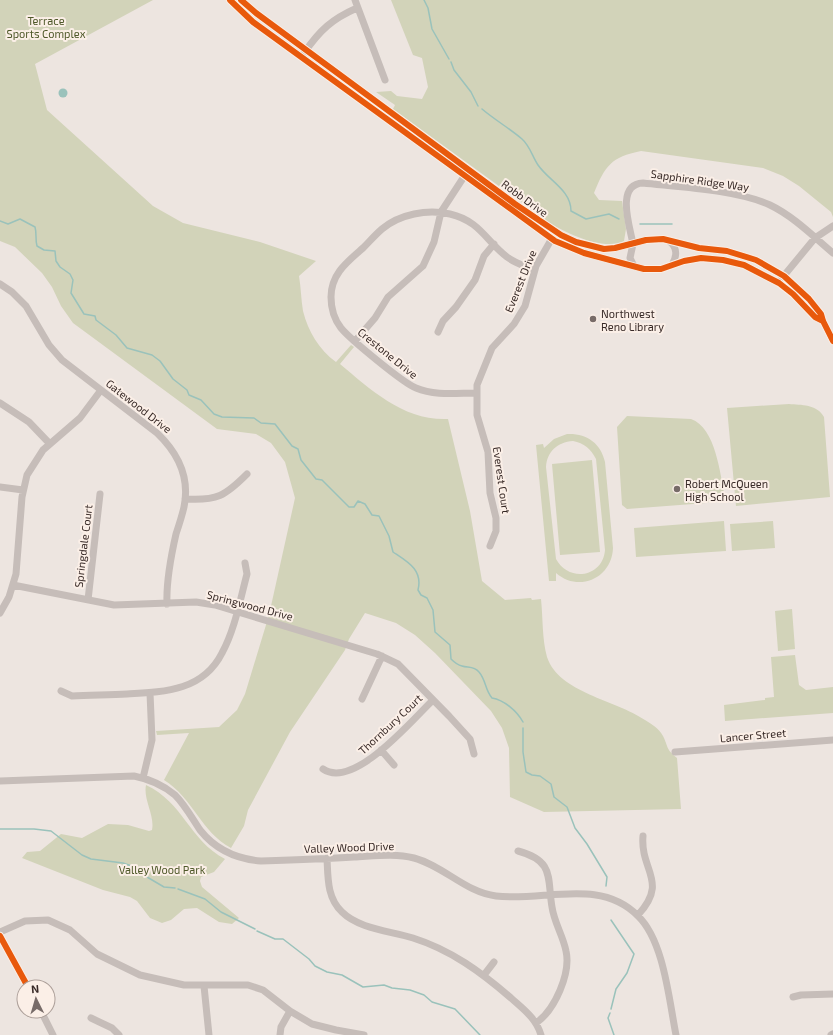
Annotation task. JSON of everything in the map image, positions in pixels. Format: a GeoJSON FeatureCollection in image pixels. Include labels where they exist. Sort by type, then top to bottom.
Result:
{"type":"FeatureCollection","features":[{"type":"Feature","properties":{"kind":"street","name":"Robb Drive"},"geometry":{"type":"LineString","coordinates":[[230,0],[246,16],[551,240],[584,253],[654,270],[701,258],[723,260],[754,268],[779,282],[794,294],[815,317],[823,321]]}},
{"type":"Feature","properties":{"kind":"street","name":"Robb Drive"},"geometry":{"type":"LineString","coordinates":[[241,0],[256,13],[547,226],[569,239],[604,249],[651,240],[669,240],[746,256],[765,264],[784,276],[815,305],[821,314],[833,340]]}},
{"type":"Feature","properties":{"kind":"street"},"geometry":{"type":"LineString","coordinates":[[355,0],[385,80]]}},
{"type":"Feature","properties":{"kind":"street"},"geometry":{"type":"LineString","coordinates":[[302,56],[331,21],[357,8]]}},
{"type":"Feature","properties":{"kind":"street"},"geometry":{"type":"LineString","coordinates":[[356,341],[375,318],[388,297],[424,266],[434,242],[441,212],[469,169]]}},
{"type":"Feature","properties":{"kind":"street","name":"Sapphire Ridge Way"},"geometry":{"type":"LineString","coordinates":[[633,244],[626,207],[630,189],[639,183],[735,195],[758,200],[781,211],[833,253]]}},
{"type":"Feature","properties":{"kind":"street"},"geometry":{"type":"LineString","coordinates":[[441,212],[452,214],[471,223],[480,229],[508,258],[534,270]]}},
{"type":"Feature","properties":{"kind":"street","name":"Crestone Drive"},"geometry":{"type":"LineString","coordinates":[[441,212],[412,214],[389,224],[349,258],[336,278],[331,293],[332,311],[340,327],[397,377],[416,388],[432,393],[476,393]]}},
{"type":"Feature","properties":{"kind":"street"},"geometry":{"type":"LineString","coordinates":[[779,282],[815,238],[833,226]]}},
{"type":"Feature","properties":{"kind":"street","name":"Everest Drive"},"geometry":{"type":"LineString","coordinates":[[476,393],[480,375],[492,348],[514,324],[525,306],[534,270],[551,240]]}},
{"type":"Feature","properties":{"kind":"street"},"geometry":{"type":"LineString","coordinates":[[669,240],[675,247],[676,252],[672,265]]}},
{"type":"Feature","properties":{"kind":"street"},"geometry":{"type":"LineString","coordinates":[[438,332],[443,321],[456,307],[475,280],[484,256],[494,244]]}},
{"type":"Feature","properties":{"kind":"street"},"geometry":{"type":"LineString","coordinates":[[633,244],[630,258],[634,266]]}},
{"type":"Feature","properties":{"kind":"street","name":"Gatewood Drive"},"geometry":{"type":"LineString","coordinates":[[0,284],[12,292],[26,306],[55,353],[157,433],[169,446],[182,468],[185,479],[186,499],[176,534],[167,587],[167,604]]}},
{"type":"Feature","properties":{"kind":"street"},"geometry":{"type":"LineString","coordinates":[[0,613],[9,597],[16,574],[23,490],[31,466],[50,444],[80,418],[101,390]]}},
{"type":"Feature","properties":{"kind":"street","name":"Everest Court"},"geometry":{"type":"LineString","coordinates":[[476,393],[477,415],[488,452],[490,493],[496,518],[496,531],[490,546]]}},
{"type":"Feature","properties":{"kind":"street"},"geometry":{"type":"LineString","coordinates":[[0,403],[29,422],[50,444]]}},
{"type":"Feature","properties":{"kind":"street"},"geometry":{"type":"LineString","coordinates":[[186,499],[203,500],[219,497],[232,489],[247,474]]}},
{"type":"Feature","properties":{"kind":"street"},"geometry":{"type":"LineString","coordinates":[[0,487],[23,490]]}},
{"type":"Feature","properties":{"kind":"street","name":"Springdale Court"},"geometry":{"type":"LineString","coordinates":[[88,600],[100,494]]}},
{"type":"Feature","properties":{"kind":"street"},"geometry":{"type":"LineString","coordinates":[[62,691],[72,696],[165,692],[185,687],[209,670],[222,655],[248,574],[245,563]]}},
{"type":"Feature","properties":{"kind":"street","name":"Springwood Drive"},"geometry":{"type":"LineString","coordinates":[[13,585],[126,606],[206,603],[237,611],[382,656],[403,669]]}},
{"type":"Feature","properties":{"kind":"street"},"geometry":{"type":"LineString","coordinates":[[362,699],[382,656]]}},
{"type":"Feature","properties":{"kind":"street","name":"Thornbury Court"},"geometry":{"type":"LineString","coordinates":[[323,769],[334,774],[346,772],[360,766],[380,750],[433,700],[403,669]]}},
{"type":"Feature","properties":{"kind":"street"},"geometry":{"type":"LineString","coordinates":[[143,778],[152,740],[150,693]]}},
{"type":"Feature","properties":{"kind":"street"},"geometry":{"type":"LineString","coordinates":[[433,700],[466,733],[473,746],[474,754]]}},
{"type":"Feature","properties":{"kind":"street","name":"Lancer Street"},"geometry":{"type":"LineString","coordinates":[[675,752],[833,740]]}},
{"type":"Feature","properties":{"kind":"street"},"geometry":{"type":"LineString","coordinates":[[380,750],[394,765]]}},
{"type":"Feature","properties":{"kind":"street","name":"Valley Wood Drive"},"geometry":{"type":"LineString","coordinates":[[0,781],[84,779],[124,775],[143,778],[158,784],[175,796],[208,838],[233,855],[261,861],[404,856],[424,862],[464,885],[484,893],[506,897],[582,894],[602,895],[621,903],[638,915],[649,929],[658,949],[676,1035]]}},
{"type":"Feature","properties":{"kind":"street"},"geometry":{"type":"LineString","coordinates":[[638,915],[649,902],[653,888],[652,874],[642,850],[643,836]]}},
{"type":"Feature","properties":{"kind":"street"},"geometry":{"type":"LineString","coordinates":[[518,851],[531,854],[546,869],[550,879],[552,911],[566,950],[566,966],[554,1003],[546,1016],[536,1023]]}},
{"type":"Feature","properties":{"kind":"street"},"geometry":{"type":"LineString","coordinates":[[327,858],[330,894],[337,907],[348,917],[361,924],[429,944],[459,959],[484,975],[526,1011],[536,1023],[541,1035]]}},
{"type":"Feature","properties":{"kind":"street"},"geometry":{"type":"LineString","coordinates":[[0,932],[25,920],[48,920],[62,925],[98,954],[126,969],[169,983],[204,986],[241,984],[256,986],[269,994],[290,1012],[324,1028],[364,1035]]}},
{"type":"Feature","properties":{"kind":"street"},"geometry":{"type":"LineString","coordinates":[[0,936],[24,979]]}},
{"type":"Feature","properties":{"kind":"street"},"geometry":{"type":"LineString","coordinates":[[484,975],[494,962]]}},
{"type":"Feature","properties":{"kind":"street"},"geometry":{"type":"LineString","coordinates":[[204,986],[209,1035]]}},
{"type":"Feature","properties":{"kind":"street"},"geometry":{"type":"LineString","coordinates":[[794,997],[801,995],[833,994]]}},
{"type":"Feature","properties":{"kind":"street"},"geometry":{"type":"LineString","coordinates":[[280,1035],[281,1027],[290,1012]]}},
{"type":"Feature","properties":{"kind":"street"},"geometry":{"type":"LineString","coordinates":[[91,1018],[112,1028],[119,1035]]}},
{"type":"Feature","properties":{"kind":"street"},"geometry":{"type":"LineString","coordinates":[[45,1019],[54,1035]]}},
{"type":"Feature","properties":{"kind":"green space","name":"Terrace Sports Complex"},"geometry":{"type":"Polygon","coordinates":[[[0,0],[153,0],[35,64],[47,110],[153,206],[183,223],[260,242],[316,261],[299,276],[303,311],[315,340],[324,352],[336,362],[351,345],[354,347],[340,364],[389,402],[417,415],[448,419],[470,511],[482,581],[505,600],[531,598],[532,600],[541,599],[545,650],[553,669],[563,679],[576,687],[633,713],[659,731],[663,736],[669,750],[677,758],[681,809],[544,812],[510,797],[509,748],[502,728],[491,711],[435,653],[415,635],[396,623],[365,613],[349,639],[345,650],[290,732],[248,810],[244,826],[231,848],[212,833],[174,787],[164,780],[189,733],[157,735],[156,731],[219,727],[237,710],[245,694],[269,615],[295,498],[285,462],[271,443],[256,434],[217,429],[73,323],[61,306],[52,287],[42,273],[15,247],[0,241],[0,0]]]}},
{"type":"Feature","properties":{"kind":"green space"},"geometry":{"type":"Polygon","coordinates":[[[391,0],[833,0],[833,217],[831,212],[799,186],[783,176],[763,168],[641,151],[623,156],[610,164],[602,176],[594,193],[599,200],[622,201],[626,229],[624,241],[616,244],[597,243],[566,232],[550,223],[393,109],[395,105],[376,92],[391,91],[397,96],[422,99],[428,87],[422,58],[413,55],[391,0]]]}},
{"type":"Feature","properties":{"kind":"green space"},"geometry":{"type":"Polygon","coordinates":[[[789,404],[813,407],[824,417],[830,497],[736,506],[727,408],[789,404]]]}},
{"type":"Feature","properties":{"kind":"green space"},"geometry":{"type":"Polygon","coordinates":[[[627,416],[691,419],[699,424],[706,432],[716,453],[725,497],[706,503],[627,509],[622,505],[617,427],[627,416]]]}},
{"type":"Feature","properties":{"kind":"green space"},"geometry":{"type":"Polygon","coordinates":[[[567,434],[586,437],[592,440],[600,449],[605,462],[613,548],[611,559],[607,567],[601,574],[584,582],[574,582],[565,579],[556,573],[556,581],[549,581],[536,445],[543,444],[544,448],[554,439],[567,434]],[[573,441],[562,443],[554,449],[548,457],[546,467],[556,559],[562,567],[569,572],[585,574],[598,566],[603,559],[605,550],[596,459],[587,447],[581,443],[573,441]]]}},
{"type":"Feature","properties":{"kind":"green space"},"geometry":{"type":"Polygon","coordinates":[[[592,460],[600,552],[560,555],[552,464],[592,460]]]}},
{"type":"Feature","properties":{"kind":"green space"},"geometry":{"type":"Polygon","coordinates":[[[724,521],[726,551],[636,557],[634,528],[724,521]]]}},
{"type":"Feature","properties":{"kind":"green space"},"geometry":{"type":"Polygon","coordinates":[[[773,521],[775,548],[732,551],[730,524],[773,521]]]}},
{"type":"Feature","properties":{"kind":"green space"},"geometry":{"type":"Polygon","coordinates":[[[792,609],[795,649],[778,651],[775,611],[792,609]]]}},
{"type":"Feature","properties":{"kind":"green space"},"geometry":{"type":"Polygon","coordinates":[[[795,655],[799,685],[806,690],[833,687],[833,713],[725,721],[724,705],[765,700],[765,698],[774,697],[771,657],[795,655]]]}},
{"type":"Feature","properties":{"kind":"green space","name":"Valley Wood Park"},"geometry":{"type":"Polygon","coordinates":[[[146,785],[169,801],[203,842],[225,859],[214,872],[201,877],[200,881],[202,887],[239,918],[232,924],[219,922],[197,908],[184,909],[171,920],[162,923],[150,918],[137,901],[130,897],[103,890],[22,858],[27,852],[40,851],[61,834],[82,838],[108,824],[128,825],[149,831],[152,830],[152,819],[146,796],[146,785]]]}},
{"type":"Feature","properties":{"kind":"water"},"geometry":{"type":"Polygon","coordinates":[[[61,89],[65,89],[67,93],[65,97],[61,97],[59,95],[59,91],[61,89]]]}},
{"type":"Feature","properties":{"kind":"waterway"},"geometry":{"type":"LineString","coordinates":[[424,0],[428,8],[432,29],[449,59]]}},
{"type":"Feature","properties":{"kind":"waterway"},"geometry":{"type":"LineString","coordinates":[[451,62],[454,70],[471,92],[478,106]]}},
{"type":"Feature","properties":{"kind":"waterway"},"geometry":{"type":"LineString","coordinates":[[482,109],[525,142],[538,165],[563,191],[570,204],[571,211],[586,219],[609,214],[619,219]]}},
{"type":"Feature","properties":{"kind":"waterway"},"geometry":{"type":"LineString","coordinates":[[0,221],[8,224],[20,219],[35,227],[37,246],[44,250],[55,251],[56,261],[60,267],[70,274],[73,280],[71,293],[84,314],[95,316],[96,320],[116,335],[127,348],[152,355],[160,361],[173,379],[187,390],[189,395],[201,400],[214,414],[222,417],[254,418],[261,423],[275,424],[292,446],[298,449],[301,460],[316,479],[322,480],[349,507],[354,507],[358,501],[365,504],[372,515],[379,516],[389,536],[393,552],[409,563],[416,572],[419,583],[418,590],[421,595],[427,598],[433,610],[435,632],[450,645],[451,659],[459,665],[477,670],[483,678],[492,698],[497,699],[510,707],[523,722]]}},
{"type":"Feature","properties":{"kind":"waterway"},"geometry":{"type":"LineString","coordinates":[[640,224],[672,224]]}},
{"type":"Feature","properties":{"kind":"waterway"},"geometry":{"type":"LineString","coordinates":[[523,728],[523,752],[526,772],[532,775],[540,776],[551,784],[554,797],[567,807],[575,828],[587,844],[607,877],[606,886]]}},
{"type":"Feature","properties":{"kind":"waterway"},"geometry":{"type":"LineString","coordinates":[[0,829],[34,829],[51,831],[82,855],[91,859],[123,863],[137,868],[147,877],[164,887],[175,888]]}},
{"type":"Feature","properties":{"kind":"waterway"},"geometry":{"type":"LineString","coordinates":[[178,889],[205,899],[221,912],[255,929]]}},
{"type":"Feature","properties":{"kind":"waterway"},"geometry":{"type":"LineString","coordinates":[[611,920],[634,954],[627,973],[616,989],[611,1009]]}},
{"type":"Feature","properties":{"kind":"waterway"},"geometry":{"type":"LineString","coordinates":[[257,931],[275,939],[283,939],[309,959],[315,966],[327,972],[342,975],[363,987],[384,985],[392,988],[410,990],[424,995],[432,1002],[455,1009],[480,1035]]}},
{"type":"Feature","properties":{"kind":"waterway"},"geometry":{"type":"LineString","coordinates":[[610,1013],[608,1018],[614,1035]]}},
{"type":"Feature","properties":{"kind":"cycle path"},"geometry":{"type":"LineString","coordinates":[[230,0],[253,22],[555,241],[584,253],[644,269],[661,269],[684,261],[701,258],[723,260],[744,265],[779,283],[793,294],[815,317],[823,321]]}},
{"type":"Feature","properties":{"kind":"cycle path"},"geometry":{"type":"LineString","coordinates":[[241,0],[256,13],[515,204],[561,235],[576,242],[604,249],[615,248],[646,240],[663,239],[699,248],[727,251],[756,260],[784,276],[809,299],[821,314],[833,341]]}},
{"type":"Feature","properties":{"kind":"cycle path"},"geometry":{"type":"LineString","coordinates":[[0,936],[24,979]]}},
{"type":"Feature","properties":{"kind":"place","name":"Northwest Reno Library"},"geometry":{"type":"Point","coordinates":[593,319]}},
{"type":"Feature","properties":{"kind":"place","name":"Robert McQueen High School"},"geometry":{"type":"Point","coordinates":[677,489]}}]}
